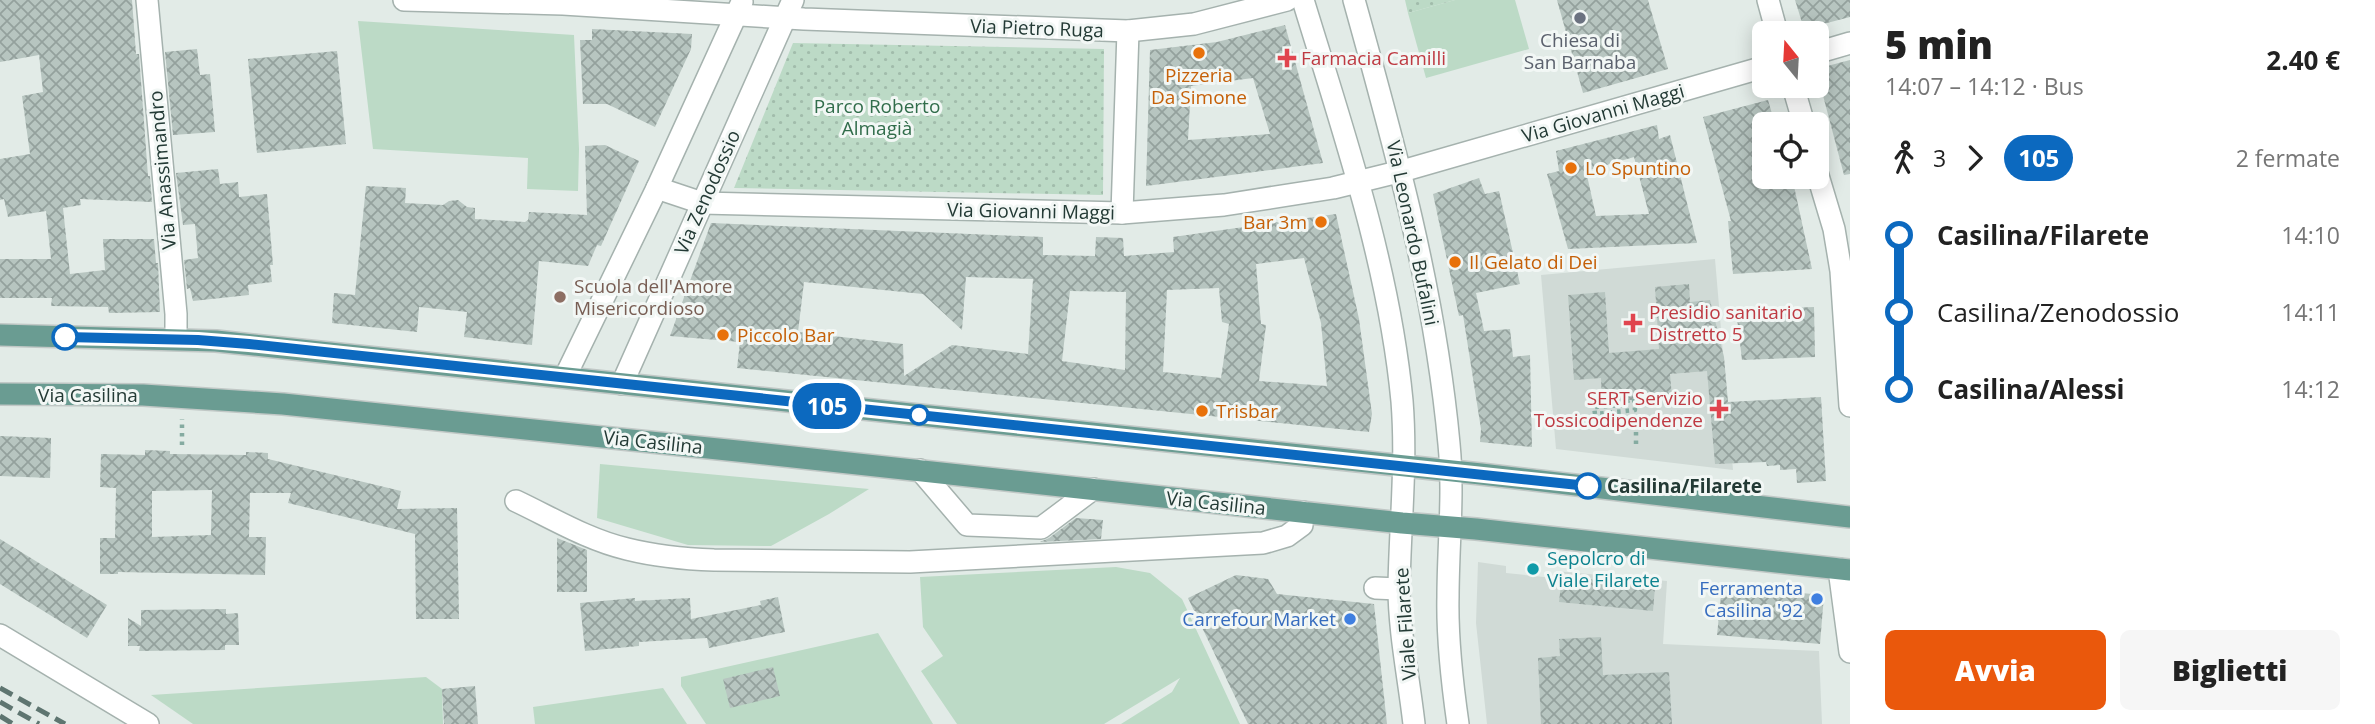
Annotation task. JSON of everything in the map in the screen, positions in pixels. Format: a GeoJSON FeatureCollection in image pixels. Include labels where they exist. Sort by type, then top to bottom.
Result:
{"type":"FeatureCollection","features":[{"type":"Feature","properties":{"kind":"main road"},"geometry":{"type":"LineString","coordinates":[[0,335],[176,339],[249,344],[1451,471],[1850,517]]}},
{"type":"Feature","properties":{"kind":"main road","name":"Via Casilina"},"geometry":{"type":"LineString","coordinates":[[0,394],[143,395],[271,403],[1845,570]]}},
{"type":"Feature","properties":{"kind":"street","name":"Via Anassimandro"},"geometry":{"type":"LineString","coordinates":[[147,0],[176,314],[176,339]]}},
{"type":"Feature","properties":{"kind":"street","name":"Via Pietro Ruga"},"geometry":{"type":"LineString","coordinates":[[404,0],[788,9],[1128,31],[1194,24],[1287,0]]}},
{"type":"Feature","properties":{"kind":"street","name":"Via Leonardo Bufalini"},"geometry":{"type":"LineString","coordinates":[[1303,0],[1358,182],[1390,320],[1401,399],[1405,467],[1402,523]]}},
{"type":"Feature","properties":{"kind":"street","name":"Via Leonardo Bufalini"},"geometry":{"type":"LineString","coordinates":[[1354,0],[1402,171],[1432,316],[1444,393],[1451,471],[1451,527]]}},
{"type":"Feature","properties":{"kind":"street"},"geometry":{"type":"LineString","coordinates":[[1768,0],[1774,21]]}},
{"type":"Feature","properties":{"kind":"street"},"geometry":{"type":"LineString","coordinates":[[565,377],[657,188],[740,7]]}},
{"type":"Feature","properties":{"kind":"street","name":"Via Zenodossio"},"geometry":{"type":"LineString","coordinates":[[622,384],[788,9]]}},
{"type":"Feature","properties":{"kind":"street"},"geometry":{"type":"LineString","coordinates":[[1122,213],[1128,31]]}},
{"type":"Feature","properties":{"kind":"street"},"geometry":{"type":"LineString","coordinates":[[1829,49],[1850,43]]}},
{"type":"Feature","properties":{"kind":"street","name":"Via Giovanni Maggi"},"geometry":{"type":"LineString","coordinates":[[657,188],[702,204],[1122,213],[1174,211],[1271,199],[1358,182],[1752,71]]}},
{"type":"Feature","properties":{"kind":"street"},"geometry":{"type":"LineString","coordinates":[[1825,189],[1842,227],[1841,271],[1848,337],[1850,406]]}},
{"type":"Feature","properties":{"kind":"street"},"geometry":{"type":"LineString","coordinates":[[920,471],[967,525],[1041,528],[1093,489]]}},
{"type":"Feature","properties":{"kind":"street","name":"Via Casilina"},"geometry":{"type":"LineString","coordinates":[[516,501],[572,528],[625,549],[681,559],[714,560],[910,562],[1263,543],[1287,536],[1302,526],[1303,512]]}},
{"type":"Feature","properties":{"kind":"street","name":"Viale Filarete"},"geometry":{"type":"LineString","coordinates":[[1402,523],[1399,589],[1414,724]]}},
{"type":"Feature","properties":{"kind":"street"},"geometry":{"type":"LineString","coordinates":[[1451,527],[1448,602],[1458,724]]}},
{"type":"Feature","properties":{"kind":"street"},"geometry":{"type":"LineString","coordinates":[[1845,570],[1850,652]]}},
{"type":"Feature","properties":{"kind":"street"},"geometry":{"type":"LineString","coordinates":[[1375,588],[1399,589]]}},
{"type":"Feature","properties":{"kind":"street"},"geometry":{"type":"LineString","coordinates":[[0,635],[148,724]]}},
{"type":"Feature","properties":{"kind":"path"},"geometry":{"type":"LineString","coordinates":[[1634,399],[1635,410],[1595,414],[1594,407],[1624,405],[1624,402],[1634,399]]}},
{"type":"Feature","properties":{"kind":"path"},"geometry":{"type":"LineString","coordinates":[[182,419],[182,445]]}},
{"type":"Feature","properties":{"kind":"path"},"geometry":{"type":"LineString","coordinates":[[1636,432],[1636,446]]}},
{"type":"Feature","properties":{"kind":"shaded area","name":"Presidio sanitario Distretto 5"},"geometry":{"type":"Polygon","coordinates":[[[1715,259],[1733,470],[1556,449],[1541,275],[1715,259]]]}},
{"type":"Feature","properties":{"kind":"shaded area"},"geometry":{"type":"Polygon","coordinates":[[[1478,562],[1506,566],[1506,573],[1554,578],[1555,571],[1667,581],[1663,644],[1819,651],[1822,724],[1487,724],[1476,623],[1478,562]]]}},
{"type":"Feature","properties":{"kind":"green space"},"geometry":{"type":"Polygon","coordinates":[[[1405,0],[1455,0],[1408,13],[1405,0]]]}},
{"type":"Feature","properties":{"kind":"green space"},"geometry":{"type":"Polygon","coordinates":[[[1455,0],[1515,0],[1529,49],[1426,78],[1408,13],[1455,0]]]}},
{"type":"Feature","properties":{"kind":"green space"},"geometry":{"type":"Polygon","coordinates":[[[358,21],[574,35],[578,191],[527,189],[528,158],[373,149],[358,21]]]}},
{"type":"Feature","properties":{"kind":"green space","name":"Parco Roberto Almagià"},"geometry":{"type":"Polygon","coordinates":[[[793,43],[1104,49],[1103,195],[734,188],[793,43]]]}},
{"type":"Feature","properties":{"kind":"green space"},"geometry":{"type":"Polygon","coordinates":[[[600,464],[869,489],[771,546],[688,545],[597,518],[600,464]]]}},
{"type":"Feature","properties":{"kind":"green space"},"geometry":{"type":"Polygon","coordinates":[[[1116,567],[1150,573],[1182,599],[1240,724],[1121,724],[1172,692],[1180,678],[1104,724],[957,724],[921,671],[943,656],[923,627],[920,577],[1116,567]]]}},
{"type":"Feature","properties":{"kind":"green space"},"geometry":{"type":"Polygon","coordinates":[[[878,633],[933,724],[706,724],[681,686],[681,677],[878,633]]]}},
{"type":"Feature","properties":{"kind":"green space"},"geometry":{"type":"Polygon","coordinates":[[[426,677],[442,689],[443,724],[193,724],[151,695],[426,677]]]}},
{"type":"Feature","properties":{"kind":"green space"},"geometry":{"type":"Polygon","coordinates":[[[663,688],[687,724],[535,724],[533,707],[663,688]]]}},
{"type":"Feature","properties":{"kind":"building"},"geometry":{"type":"Polygon","coordinates":[[[0,0],[132,0],[152,202],[80,199],[81,205],[63,208],[70,274],[105,270],[103,239],[154,239],[160,312],[109,313],[108,307],[51,306],[52,298],[0,298],[0,259],[51,259],[46,211],[8,217],[4,199],[0,200],[0,159],[30,154],[22,96],[43,92],[39,55],[0,62],[0,0]]]}},
{"type":"Feature","properties":{"kind":"building"},"geometry":{"type":"Polygon","coordinates":[[[1557,0],[1648,0],[1668,69],[1583,93],[1557,0]]]}},
{"type":"Feature","properties":{"kind":"building"},"geometry":{"type":"Polygon","coordinates":[[[1795,0],[1850,0],[1850,17],[1829,22],[1802,21],[1795,0]]]}},
{"type":"Feature","properties":{"kind":"building"},"geometry":{"type":"Polygon","coordinates":[[[1285,25],[1323,163],[1146,186],[1150,50],[1217,42],[1285,25]],[[1253,78],[1191,86],[1188,140],[1270,134],[1253,78]]]}},
{"type":"Feature","properties":{"kind":"building"},"geometry":{"type":"Polygon","coordinates":[[[592,29],[692,34],[691,49],[655,127],[607,104],[583,104],[580,40],[592,40],[592,29]]]}},
{"type":"Feature","properties":{"kind":"building"},"geometry":{"type":"Polygon","coordinates":[[[197,49],[200,75],[210,74],[215,132],[173,135],[165,52],[197,49]]]}},
{"type":"Feature","properties":{"kind":"building"},"geometry":{"type":"Polygon","coordinates":[[[337,51],[346,144],[257,153],[248,59],[337,51]]]}},
{"type":"Feature","properties":{"kind":"building"},"geometry":{"type":"Polygon","coordinates":[[[1850,60],[1850,174],[1844,175],[1824,98],[1829,98],[1829,66],[1850,60]]]}},
{"type":"Feature","properties":{"kind":"building"},"geometry":{"type":"Polygon","coordinates":[[[1768,100],[1772,112],[1752,112],[1752,189],[1795,189],[1812,269],[1733,274],[1728,221],[1731,221],[1703,117],[1768,100]]]}},
{"type":"Feature","properties":{"kind":"building"},"geometry":{"type":"Polygon","coordinates":[[[1657,125],[1659,139],[1670,135],[1697,243],[1568,249],[1547,174],[1559,171],[1556,151],[1657,125]],[[1634,157],[1586,171],[1596,216],[1649,214],[1634,157]]]}},
{"type":"Feature","properties":{"kind":"building"},"geometry":{"type":"Polygon","coordinates":[[[605,145],[639,161],[601,246],[597,245],[588,266],[539,261],[532,345],[464,337],[467,312],[419,307],[417,332],[332,323],[334,293],[355,295],[366,186],[406,188],[405,203],[443,205],[458,200],[467,207],[475,208],[475,219],[525,222],[529,212],[587,215],[585,146],[605,145]]]}},
{"type":"Feature","properties":{"kind":"building"},"geometry":{"type":"Polygon","coordinates":[[[218,169],[220,184],[238,182],[239,197],[267,194],[272,282],[248,285],[249,295],[193,301],[190,288],[187,289],[184,260],[198,258],[195,224],[183,225],[176,173],[218,169]]]}},
{"type":"Feature","properties":{"kind":"building"},"geometry":{"type":"Polygon","coordinates":[[[1479,178],[1485,194],[1499,191],[1520,284],[1476,293],[1484,331],[1510,329],[1513,357],[1530,355],[1532,447],[1480,442],[1481,429],[1463,315],[1459,316],[1433,194],[1479,178]]]}},
{"type":"Feature","properties":{"kind":"building"},"geometry":{"type":"Polygon","coordinates":[[[1336,214],[1359,319],[1372,414],[1369,432],[737,368],[740,342],[670,336],[711,223],[1043,237],[1043,255],[1095,256],[1096,237],[1123,238],[1124,256],[1174,252],[1173,237],[1336,214]],[[1304,258],[1256,264],[1261,324],[1266,325],[1259,381],[1327,386],[1321,323],[1304,258]],[[966,277],[962,330],[923,294],[804,282],[798,332],[903,344],[904,376],[952,345],[1028,354],[1033,279],[966,277]],[[1219,288],[1167,290],[1163,372],[1221,378],[1229,324],[1222,322],[1219,288]],[[1070,291],[1062,361],[1125,370],[1126,292],[1070,291]]]}},
{"type":"Feature","properties":{"kind":"building"},"geometry":{"type":"Polygon","coordinates":[[[1689,284],[1690,302],[1710,300],[1724,357],[1728,402],[1821,397],[1826,481],[1797,483],[1796,469],[1780,470],[1780,465],[1767,466],[1766,462],[1715,464],[1707,371],[1670,374],[1672,397],[1602,402],[1601,378],[1574,380],[1568,295],[1605,292],[1609,353],[1659,349],[1655,287],[1689,284]]]}},
{"type":"Feature","properties":{"kind":"building"},"geometry":{"type":"Polygon","coordinates":[[[1814,307],[1815,357],[1742,360],[1736,310],[1814,307]]]}},
{"type":"Feature","properties":{"kind":"building"},"geometry":{"type":"Polygon","coordinates":[[[0,436],[51,438],[50,478],[0,476],[0,436]]]}},
{"type":"Feature","properties":{"kind":"building"},"geometry":{"type":"Polygon","coordinates":[[[145,450],[170,451],[170,454],[268,453],[268,459],[401,491],[397,509],[457,508],[459,619],[416,619],[415,534],[288,503],[291,493],[250,493],[249,537],[266,537],[265,575],[118,572],[100,574],[100,538],[115,538],[116,488],[100,487],[101,454],[145,455],[145,450]],[[212,490],[152,491],[152,537],[211,535],[212,490]]]}},
{"type":"Feature","properties":{"kind":"building"},"geometry":{"type":"Polygon","coordinates":[[[1076,518],[1103,520],[1101,539],[1040,542],[1049,538],[1076,518]]]}},
{"type":"Feature","properties":{"kind":"building"},"geometry":{"type":"Polygon","coordinates":[[[557,538],[587,550],[587,592],[557,592],[557,538]]]}},
{"type":"Feature","properties":{"kind":"building"},"geometry":{"type":"Polygon","coordinates":[[[0,539],[107,605],[87,638],[0,584],[0,539]]]}},
{"type":"Feature","properties":{"kind":"building"},"geometry":{"type":"Polygon","coordinates":[[[1236,575],[1268,579],[1277,594],[1374,604],[1387,724],[1248,724],[1188,598],[1236,575]]]}},
{"type":"Feature","properties":{"kind":"building"},"geometry":{"type":"Polygon","coordinates":[[[1562,576],[1655,587],[1653,611],[1559,602],[1562,576]]]}},
{"type":"Feature","properties":{"kind":"building"},"geometry":{"type":"Polygon","coordinates":[[[1722,586],[1824,595],[1820,644],[1717,635],[1722,586]]]}},
{"type":"Feature","properties":{"kind":"building"},"geometry":{"type":"Polygon","coordinates":[[[778,597],[785,632],[709,648],[707,638],[639,642],[639,646],[585,651],[580,603],[635,598],[635,601],[690,598],[691,619],[761,605],[760,601],[778,597]]]}},
{"type":"Feature","properties":{"kind":"building"},"geometry":{"type":"Polygon","coordinates":[[[226,609],[226,614],[238,613],[239,645],[225,645],[225,650],[139,651],[140,646],[128,646],[128,618],[141,626],[141,610],[226,609]]]}},
{"type":"Feature","properties":{"kind":"building"},"geometry":{"type":"Polygon","coordinates":[[[1601,637],[1603,675],[1669,672],[1672,724],[1541,724],[1538,658],[1560,656],[1559,639],[1601,637]]]}},
{"type":"Feature","properties":{"kind":"building"},"geometry":{"type":"Polygon","coordinates":[[[773,667],[780,696],[730,708],[723,679],[773,667]]]}},
{"type":"Feature","properties":{"kind":"building"},"geometry":{"type":"Polygon","coordinates":[[[475,686],[478,724],[444,724],[442,689],[475,686]]]}},
{"type":"Feature","properties":{"kind":"railway"},"geometry":{"type":"LineString","coordinates":[[0,688],[65,724]]}},
{"type":"Feature","properties":{"kind":"railway"},"geometry":{"type":"LineString","coordinates":[[0,702],[39,724]]}},
{"type":"Feature","properties":{"kind":"railway"},"geometry":{"type":"LineString","coordinates":[[0,716],[13,724]]}},
{"type":"Feature","properties":{"kind":"bus line","name":"105"},"geometry":{"type":"LineString","coordinates":[[65,337],[249,344],[1588,486]]}},
{"type":"Feature","properties":{"kind":"place","name":"Chiesa di San Barnaba"},"geometry":{"type":"Point","coordinates":[1580,18]}},
{"type":"Feature","properties":{"kind":"place","name":"Pizzeria Da Simone"},"geometry":{"type":"Point","coordinates":[1199,53]}},
{"type":"Feature","properties":{"kind":"place","name":"Farmacia Camilli"},"geometry":{"type":"Point","coordinates":[1287,58]}},
{"type":"Feature","properties":{"kind":"place","name":"Lo Spuntino"},"geometry":{"type":"Point","coordinates":[1571,168]}},
{"type":"Feature","properties":{"kind":"place","name":"Bar 3m"},"geometry":{"type":"Point","coordinates":[1321,222]}},
{"type":"Feature","properties":{"kind":"place","name":"Il Gelato di Dei"},"geometry":{"type":"Point","coordinates":[1455,262]}},
{"type":"Feature","properties":{"kind":"place","name":"Scuola dell'Amore Misericordioso"},"geometry":{"type":"Point","coordinates":[560,297]}},
{"type":"Feature","properties":{"kind":"place","name":"Presidio sanitario Distretto 5"},"geometry":{"type":"Point","coordinates":[1633,323]}},
{"type":"Feature","properties":{"kind":"place","name":"Piccolo Bar"},"geometry":{"type":"Point","coordinates":[723,335]}},
{"type":"Feature","properties":{"kind":"place","name":"SERT Servizio Tossicodipendenze"},"geometry":{"type":"Point","coordinates":[1719,409]}},
{"type":"Feature","properties":{"kind":"place","name":"Trisbar"},"geometry":{"type":"Point","coordinates":[1202,411]}},
{"type":"Feature","properties":{"kind":"place","name":"Casilina/Filarete"},"geometry":{"type":"Point","coordinates":[1588,486]}},
{"type":"Feature","properties":{"kind":"place","name":"Sepolcro di Viale Filarete"},"geometry":{"type":"Point","coordinates":[1533,569]}},
{"type":"Feature","properties":{"kind":"place","name":"Ferramenta Casilina '92"},"geometry":{"type":"Point","coordinates":[1817,599]}},
{"type":"Feature","properties":{"kind":"place","name":"Carrefour Market"},"geometry":{"type":"Point","coordinates":[1350,619]}}]}
